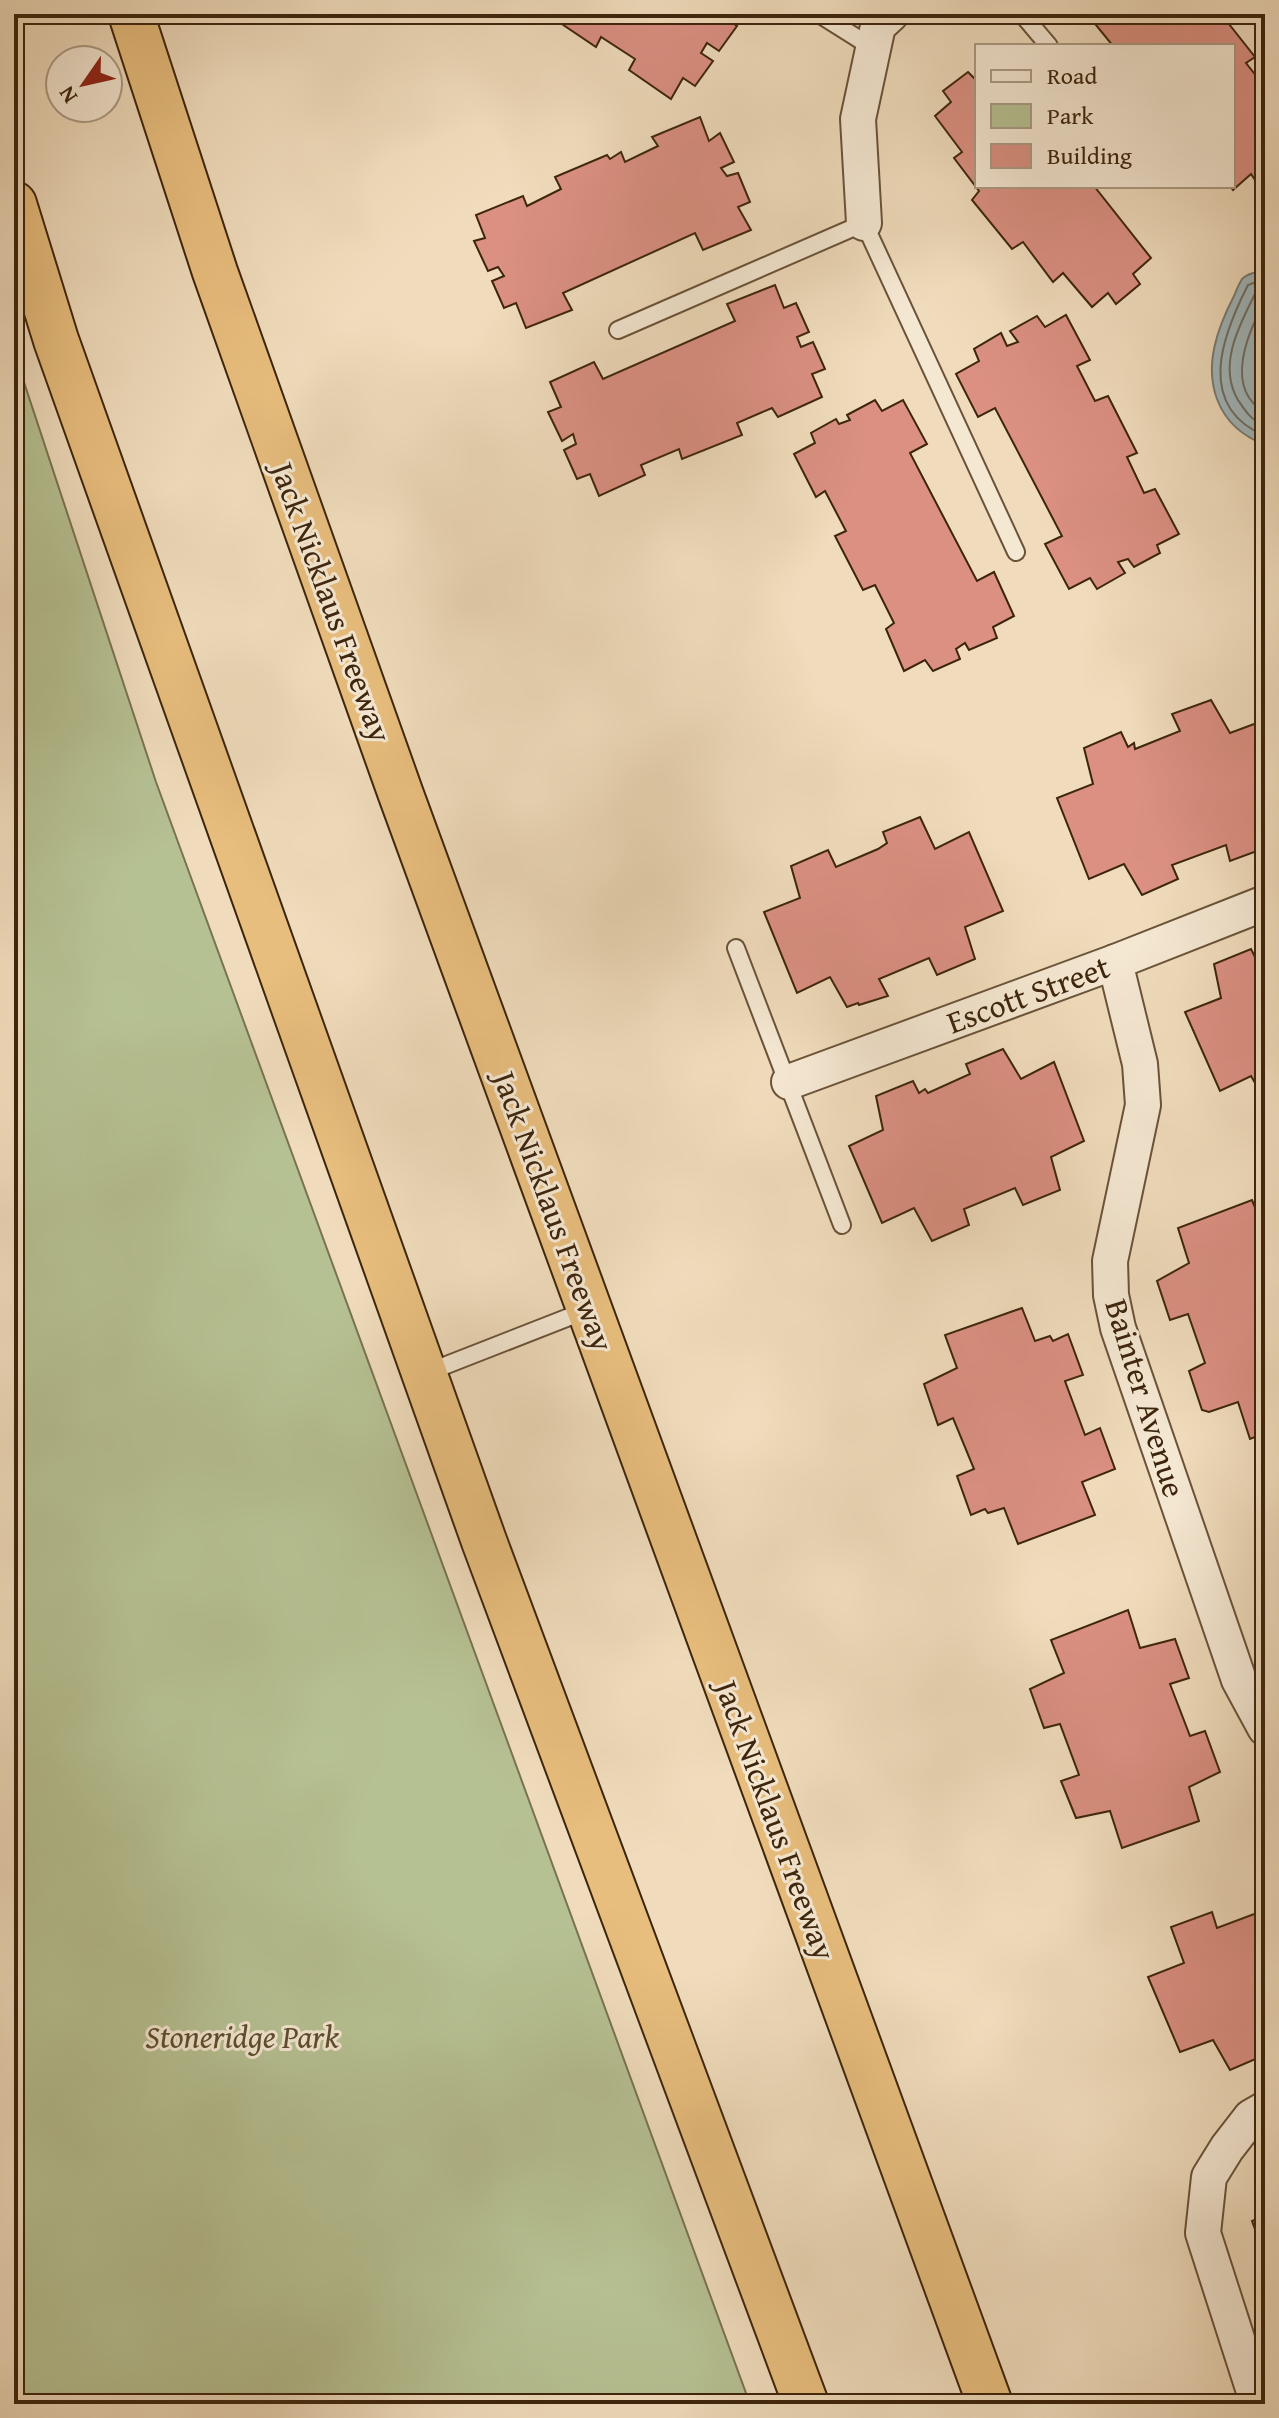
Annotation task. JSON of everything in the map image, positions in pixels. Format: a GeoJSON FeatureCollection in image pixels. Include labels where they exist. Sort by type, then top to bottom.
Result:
{"type":"FeatureCollection","features":[{"type":"Feature","properties":{"kind":"highway","name":"Jack Nicklaus Freeway"},"geometry":{"type":"LineString","coordinates":[[131,14],[236,332],[400,792],[990,2404]]}},
{"type":"Feature","properties":{"kind":"highway"},"geometry":{"type":"LineString","coordinates":[[14,204],[62,355],[484,1541],[806,2404]]}},
{"type":"Feature","properties":{"kind":"street"},"geometry":{"type":"LineString","coordinates":[[864,223],[858,119],[878,26],[891,14]]}},
{"type":"Feature","properties":{"kind":"street","name":"Escott Street"},"geometry":{"type":"LineString","coordinates":[[789,1082],[1115,962],[1265,903]]}},
{"type":"Feature","properties":{"kind":"street","name":"Bainter Avenue"},"geometry":{"type":"LineString","coordinates":[[1115,962],[1140,1064],[1143,1105],[1110,1261],[1111,1295],[1118,1328],[1239,1680],[1265,1728]]}},
{"type":"Feature","properties":{"kind":"street"},"geometry":{"type":"LineString","coordinates":[[1258,2404],[1203,2233],[1209,2177],[1251,2117],[1265,2109]]}},
{"type":"Feature","properties":{"kind":"lane"},"geometry":{"type":"LineString","coordinates":[[819,14],[873,48]]}},
{"type":"Feature","properties":{"kind":"lane"},"geometry":{"type":"LineString","coordinates":[[1022,14],[1047,44]]}},
{"type":"Feature","properties":{"kind":"lane"},"geometry":{"type":"LineString","coordinates":[[618,330],[864,223],[1016,552]]}},
{"type":"Feature","properties":{"kind":"lane"},"geometry":{"type":"LineString","coordinates":[[736,948],[842,1225]]}},
{"type":"Feature","properties":{"kind":"lane"},"geometry":{"type":"LineString","coordinates":[[424,1374],[590,1308]]}},
{"type":"Feature","properties":{"kind":"green space","name":"Stoneridge Park"},"geometry":{"type":"Polygon","coordinates":[[[14,352],[156,782],[750,2404],[14,2404],[14,352]]]}},
{"type":"Feature","properties":{"kind":"water"},"geometry":{"type":"Polygon","coordinates":[[[1265,271],[1265,445],[1243,433],[1225,415],[1213,386],[1212,359],[1218,333],[1242,279],[1265,271]]]}},
{"type":"Feature","properties":{"kind":"building"},"geometry":{"type":"Polygon","coordinates":[[[547,14],[728,14],[725,18],[737,26],[719,51],[707,43],[701,53],[713,61],[695,86],[683,78],[671,99],[629,70],[635,59],[601,37],[596,47],[547,14]]]}},
{"type":"Feature","properties":{"kind":"building"},"geometry":{"type":"Polygon","coordinates":[[[1087,14],[1221,14],[1255,57],[1246,63],[1265,87],[1265,180],[1259,186],[1251,174],[1233,190],[1232,188],[1235,188],[1235,44],[1111,44],[1087,14]]]}},
{"type":"Feature","properties":{"kind":"building"},"geometry":{"type":"Polygon","coordinates":[[[968,72],[975,79],[975,186],[954,158],[962,152],[935,116],[951,102],[943,91],[968,72]]]}},
{"type":"Feature","properties":{"kind":"building"},"geometry":{"type":"Polygon","coordinates":[[[700,117],[709,141],[720,133],[734,162],[721,168],[727,176],[738,173],[750,202],[738,207],[751,230],[703,250],[695,233],[563,293],[572,310],[526,328],[516,303],[504,308],[492,281],[504,276],[498,267],[488,271],[474,241],[485,238],[476,215],[523,196],[527,206],[561,189],[555,177],[607,155],[610,159],[621,152],[625,162],[658,146],[652,137],[700,117]]]}},
{"type":"Feature","properties":{"kind":"building"},"geometry":{"type":"Polygon","coordinates":[[[977,188],[1096,188],[1151,258],[1133,274],[1140,284],[1116,304],[1108,293],[1092,307],[1063,273],[1053,282],[1023,242],[1012,249],[972,200],[979,191],[977,188]]]}},
{"type":"Feature","properties":{"kind":"building"},"geometry":{"type":"Polygon","coordinates":[[[775,285],[784,308],[796,303],[809,332],[797,337],[801,347],[813,342],[825,369],[812,374],[822,397],[778,417],[772,408],[737,423],[742,435],[682,459],[679,449],[641,465],[645,475],[599,496],[590,474],[577,479],[564,450],[576,444],[573,434],[562,441],[548,412],[561,407],[550,382],[594,362],[603,379],[735,321],[727,304],[775,285]]]}},
{"type":"Feature","properties":{"kind":"building"},"geometry":{"type":"Polygon","coordinates":[[[1066,315],[1090,360],[1077,366],[1095,401],[1108,396],[1137,453],[1127,457],[1144,493],[1155,489],[1179,534],[1157,545],[1160,553],[1134,567],[1128,559],[1118,562],[1125,573],[1097,589],[1090,578],[1069,589],[1045,544],[1062,536],[995,408],[978,417],[956,374],[979,361],[974,349],[1001,333],[1007,346],[1018,342],[1010,331],[1037,316],[1045,327],[1066,315]]]}},
{"type":"Feature","properties":{"kind":"building"},"geometry":{"type":"Polygon","coordinates":[[[875,400],[882,411],[903,400],[927,444],[910,453],[977,581],[994,572],[1014,616],[993,627],[997,638],[969,650],[965,643],[956,649],[960,659],[933,671],[925,660],[904,671],[886,629],[894,623],[875,585],[863,590],[835,536],[846,531],[825,491],[816,497],[794,454],[815,443],[811,433],[836,419],[839,424],[850,420],[847,415],[875,400]]]}},
{"type":"Feature","properties":{"kind":"building"},"geometry":{"type":"Polygon","coordinates":[[[1211,700],[1230,733],[1265,720],[1265,807],[1259,809],[1265,828],[1265,848],[1230,861],[1226,845],[1172,865],[1178,879],[1142,895],[1124,864],[1089,879],[1057,798],[1093,784],[1084,748],[1121,732],[1128,747],[1134,743],[1135,749],[1180,731],[1172,714],[1211,700]]]}},
{"type":"Feature","properties":{"kind":"building"},"geometry":{"type":"Polygon","coordinates":[[[920,817],[935,849],[969,832],[1003,911],[965,927],[975,959],[937,975],[929,958],[879,979],[888,996],[859,1005],[847,1007],[830,977],[797,993],[764,912],[800,898],[791,866],[828,850],[836,867],[887,843],[883,832],[920,817]]]}},
{"type":"Feature","properties":{"kind":"building"},"geometry":{"type":"Polygon","coordinates":[[[1251,949],[1258,963],[1264,959],[1265,965],[1265,1100],[1251,1076],[1220,1091],[1185,1012],[1221,998],[1214,964],[1251,949]]]}},
{"type":"Feature","properties":{"kind":"building"},"geometry":{"type":"Polygon","coordinates":[[[1003,1049],[1021,1079],[1054,1062],[1084,1141],[1051,1157],[1060,1190],[1023,1205],[1015,1188],[964,1209],[969,1225],[932,1241],[914,1208],[882,1223],[849,1146],[883,1130],[876,1096],[913,1081],[919,1093],[925,1089],[928,1093],[970,1074],[966,1064],[1003,1049]]]}},
{"type":"Feature","properties":{"kind":"building"},"geometry":{"type":"Polygon","coordinates":[[[1252,1200],[1265,1232],[1265,1433],[1250,1439],[1238,1402],[1209,1412],[1202,1410],[1189,1371],[1205,1363],[1188,1314],[1170,1320],[1157,1281],[1189,1263],[1178,1228],[1252,1200]]]}},
{"type":"Feature","properties":{"kind":"building"},"geometry":{"type":"Polygon","coordinates":[[[1022,1308],[1035,1341],[1050,1336],[1053,1341],[1068,1334],[1083,1375],[1065,1381],[1085,1435],[1100,1428],[1115,1469],[1082,1482],[1095,1515],[1018,1544],[1004,1508],[988,1513],[985,1509],[971,1515],[957,1476],[974,1469],[953,1418],[938,1425],[924,1384],[957,1368],[945,1335],[1022,1308]]]}},
{"type":"Feature","properties":{"kind":"building"},"geometry":{"type":"Polygon","coordinates":[[[1128,1610],[1140,1648],[1175,1639],[1189,1678],[1170,1684],[1190,1736],[1205,1731],[1220,1772],[1189,1787],[1199,1821],[1122,1848],[1110,1811],[1076,1818],[1061,1781],[1079,1775],[1060,1724],[1044,1728],[1030,1689],[1064,1673],[1051,1640],[1128,1610]]]}},
{"type":"Feature","properties":{"kind":"building"},"geometry":{"type":"Polygon","coordinates":[[[1265,1910],[1265,2038],[1261,2039],[1265,2055],[1230,2070],[1213,2040],[1180,2052],[1148,1977],[1184,1963],[1171,1927],[1212,1912],[1217,1928],[1265,1910]]]}},
{"type":"Feature","properties":{"kind":"building"},"geometry":{"type":"Polygon","coordinates":[[[1265,2215],[1265,2257],[1252,2221],[1265,2215]]]}}]}
